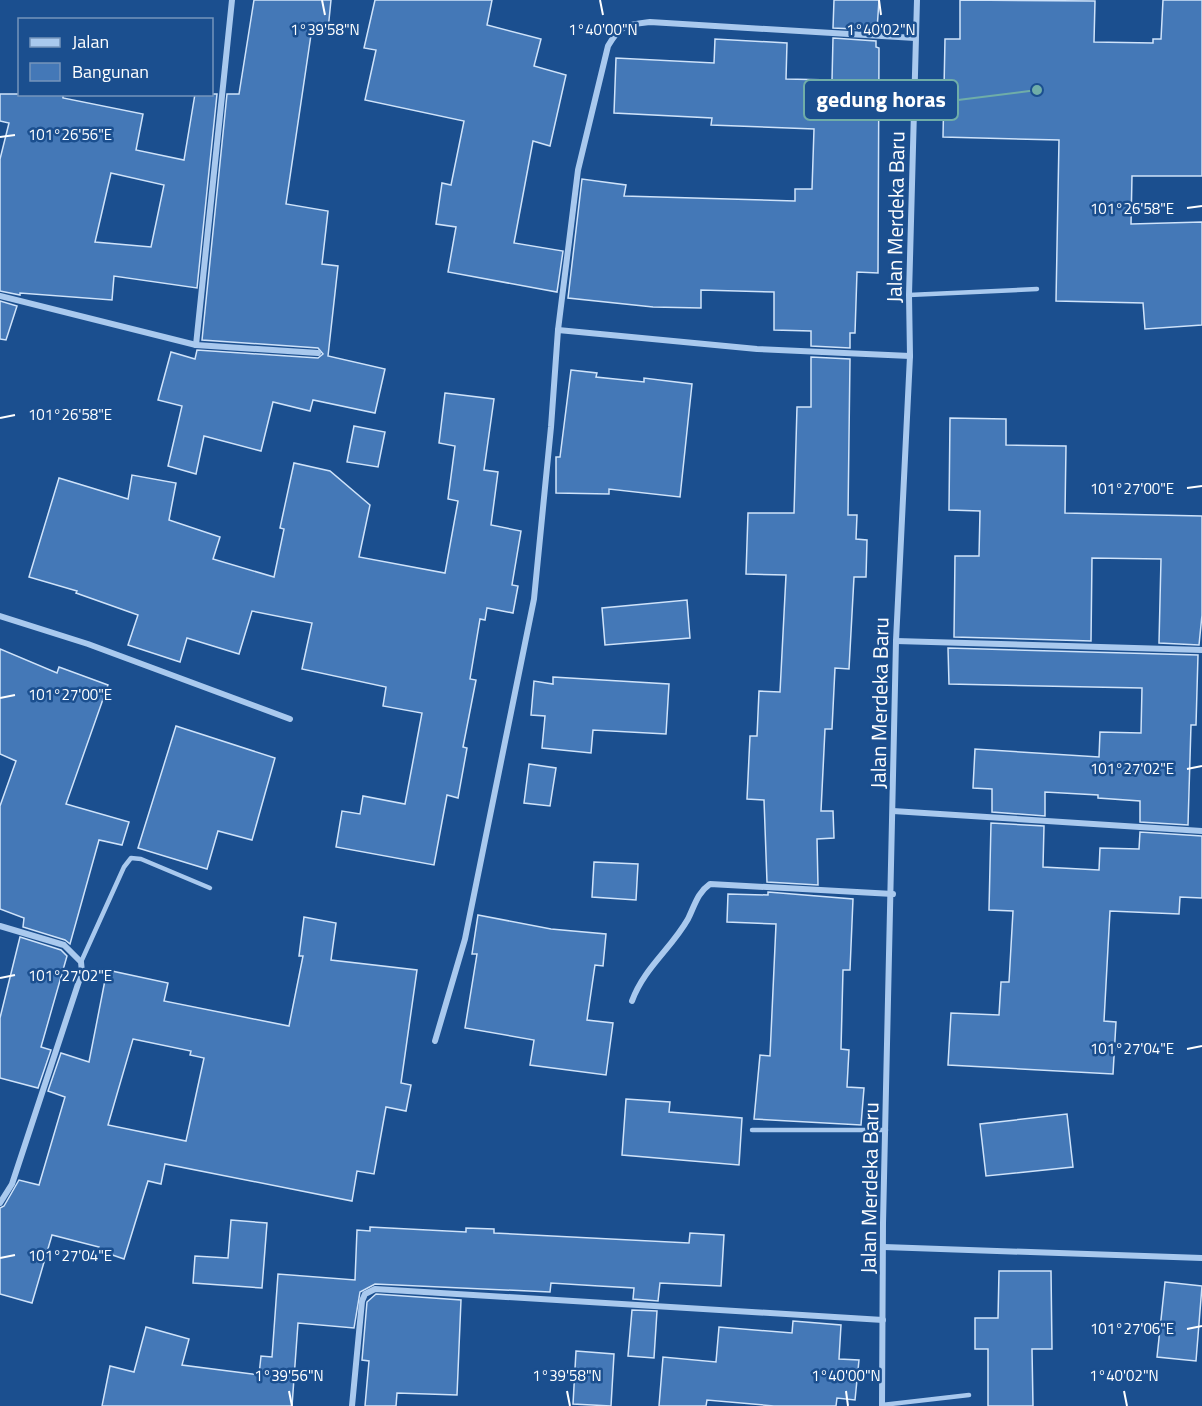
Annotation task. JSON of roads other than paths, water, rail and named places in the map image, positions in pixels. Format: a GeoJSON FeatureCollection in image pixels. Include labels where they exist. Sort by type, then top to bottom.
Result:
{"type":"FeatureCollection","features":[{"type":"Feature","properties":{"kind":"street"},"geometry":{"type":"LineString","coordinates":[[196,345],[232,0]]}},
{"type":"Feature","properties":{"kind":"street","name":"Jalan Merdeka Baru"},"geometry":{"type":"LineString","coordinates":[[882,1405],[896,640],[910,356],[909,296],[917,0]]}},
{"type":"Feature","properties":{"kind":"street"},"geometry":{"type":"LineString","coordinates":[[435,1041],[465,939],[534,599],[558,330],[579,170],[608,46],[617,30],[628,25],[650,22],[915,38]]}},
{"type":"Feature","properties":{"kind":"street"},"geometry":{"type":"LineString","coordinates":[[0,296],[196,345],[318,353]]}},
{"type":"Feature","properties":{"kind":"street"},"geometry":{"type":"LineString","coordinates":[[558,330],[757,348],[910,356]]}},
{"type":"Feature","properties":{"kind":"street"},"geometry":{"type":"LineString","coordinates":[[0,616],[88,644],[290,719]]}},
{"type":"Feature","properties":{"kind":"street"},"geometry":{"type":"LineString","coordinates":[[896,640],[1202,650]]}},
{"type":"Feature","properties":{"kind":"street"},"geometry":{"type":"LineString","coordinates":[[893,811],[1202,831]]}},
{"type":"Feature","properties":{"kind":"street"},"geometry":{"type":"LineString","coordinates":[[632,1001],[638,984],[672,944],[686,923],[699,892],[710,884],[892,894]]}},
{"type":"Feature","properties":{"kind":"street"},"geometry":{"type":"LineString","coordinates":[[0,926],[64,945],[81,962],[80,980],[12,1184],[0,1203]]}},
{"type":"Feature","properties":{"kind":"street"},"geometry":{"type":"LineString","coordinates":[[884,1247],[1202,1258]]}},
{"type":"Feature","properties":{"kind":"street"},"geometry":{"type":"LineString","coordinates":[[352,1406],[362,1301],[365,1294],[375,1289],[882,1320]]}},
{"type":"Feature","properties":{"kind":"lane"},"geometry":{"type":"LineString","coordinates":[[909,296],[1037,289]]}},
{"type":"Feature","properties":{"kind":"lane"},"geometry":{"type":"LineString","coordinates":[[81,962],[124,867],[131,858],[141,859],[210,888]]}},
{"type":"Feature","properties":{"kind":"lane"},"geometry":{"type":"LineString","coordinates":[[752,1130],[886,1130]]}},
{"type":"Feature","properties":{"kind":"lane"},"geometry":{"type":"LineString","coordinates":[[882,1405],[969,1395]]}},
{"type":"Feature","properties":{"kind":"place","name":"gedung horas"},"geometry":{"type":"Point","coordinates":[1037,90]}}]}
